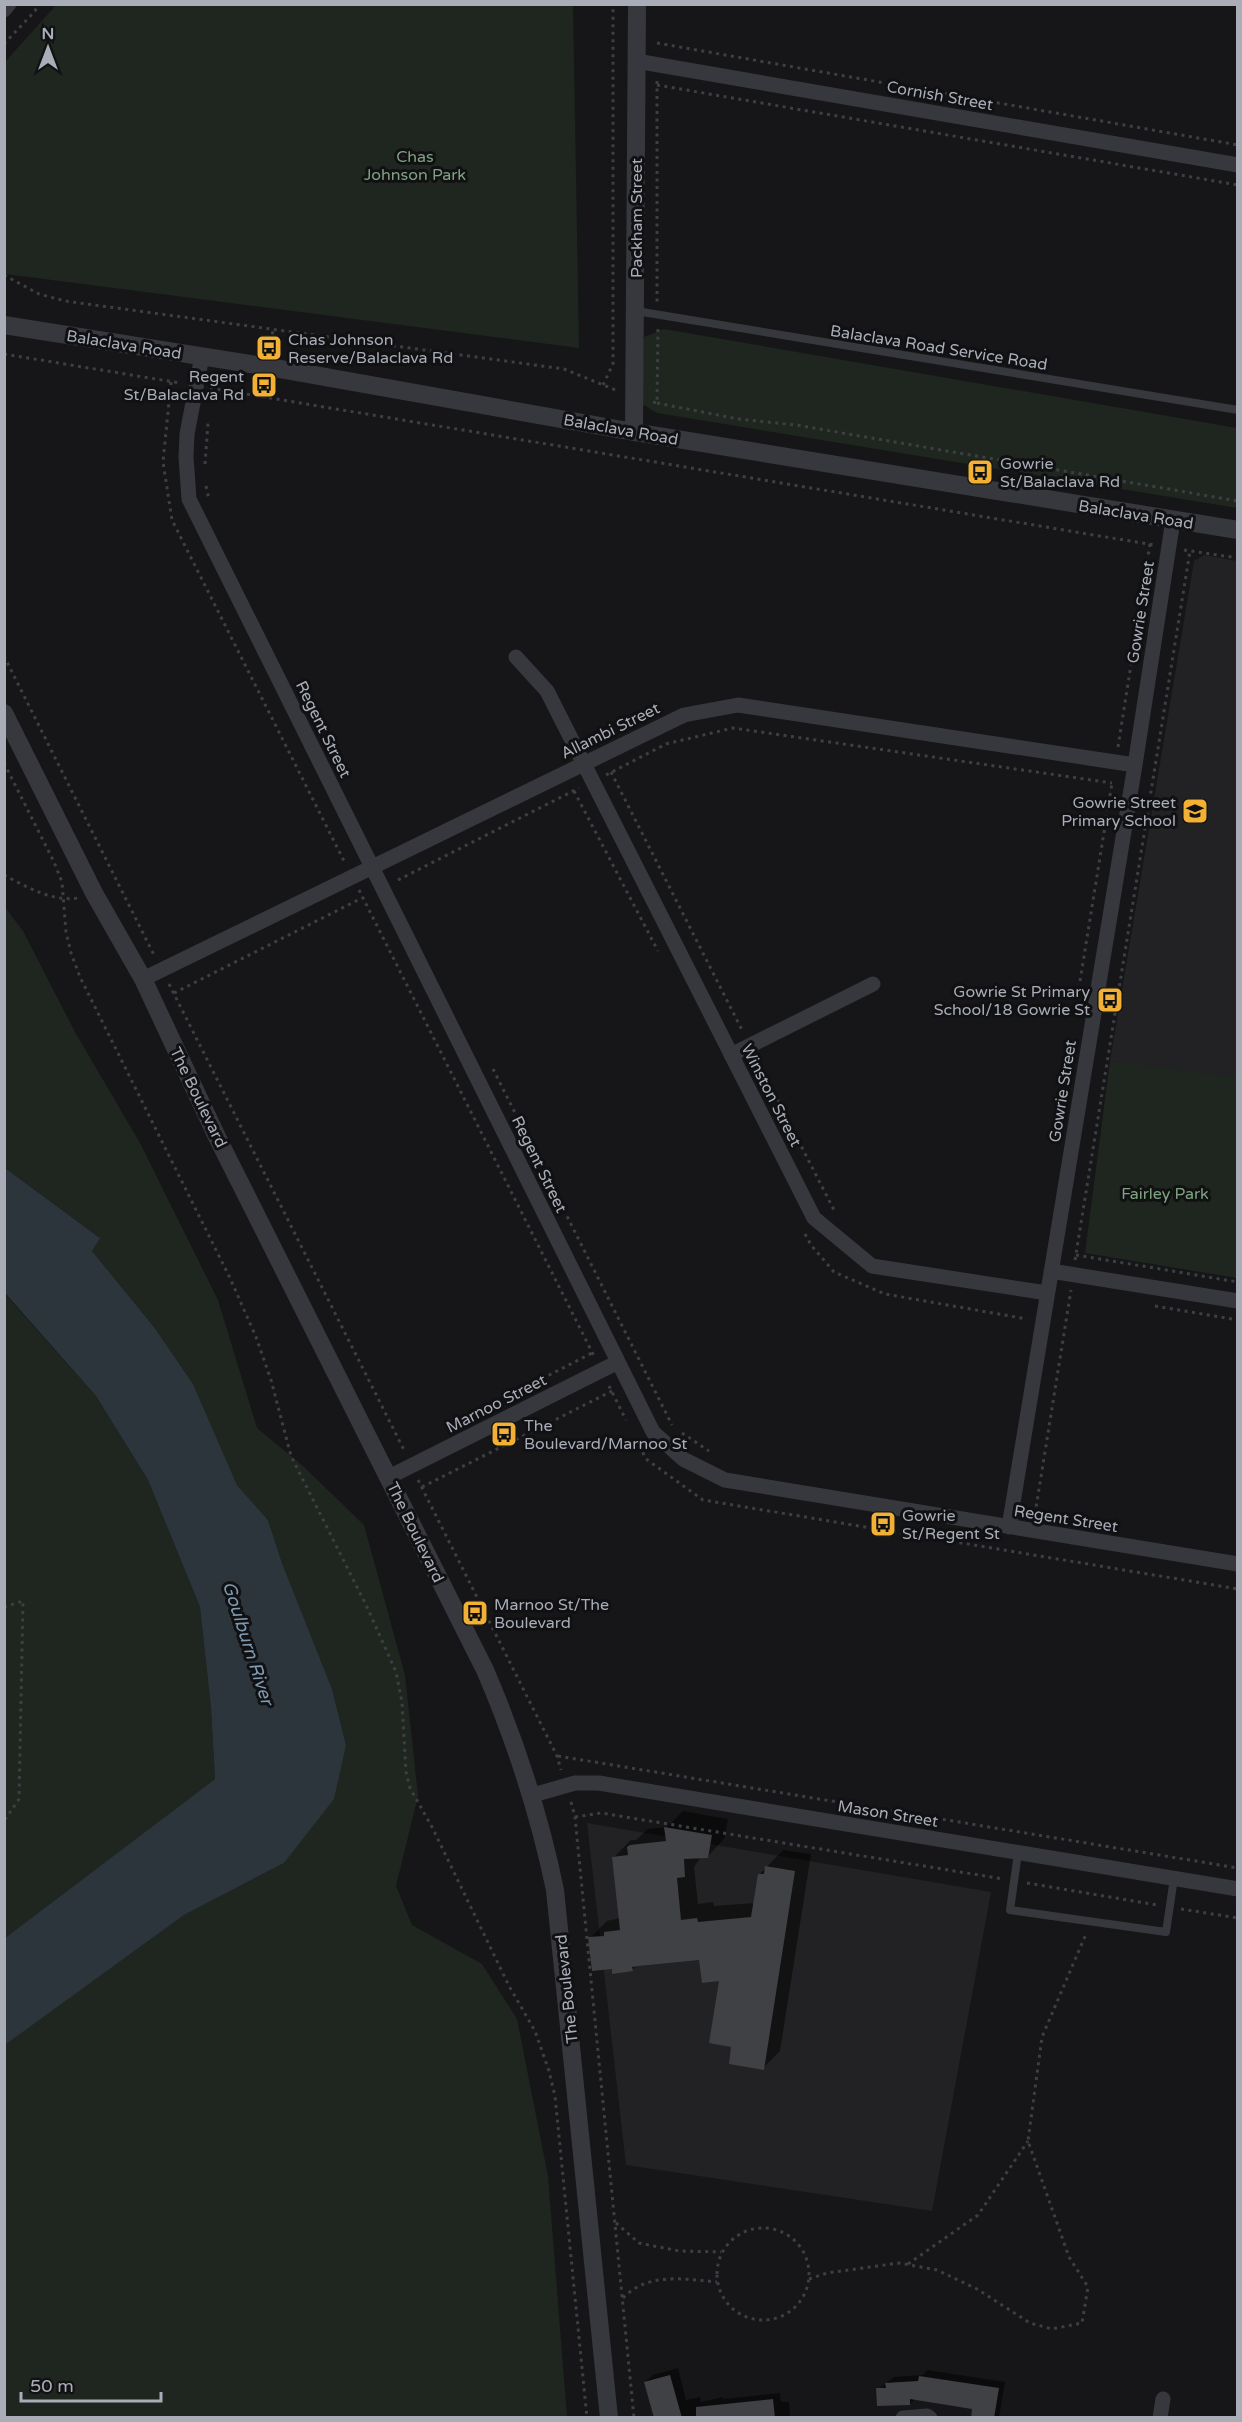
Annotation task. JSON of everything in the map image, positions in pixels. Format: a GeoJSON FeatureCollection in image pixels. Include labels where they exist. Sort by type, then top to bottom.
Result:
{"type":"FeatureCollection","features":[{"type":"Feature","properties":{"kind":"street"},"geometry":{"type":"LineString","coordinates":[[4,10],[9,4]]}},
{"type":"Feature","properties":{"kind":"street","name":"Packham Street"},"geometry":{"type":"LineString","coordinates":[[634,432],[637,4]]}},
{"type":"Feature","properties":{"kind":"street","name":"Cornish Street"},"geometry":{"type":"LineString","coordinates":[[636,62],[1238,165]]}},
{"type":"Feature","properties":{"kind":"street","name":"Balaclava Road"},"geometry":{"type":"LineString","coordinates":[[4,325],[202,356],[634,432],[1238,530]]}},
{"type":"Feature","properties":{"kind":"street","name":"Regent Street"},"geometry":{"type":"LineString","coordinates":[[202,356],[195,385],[186,457],[189,499],[653,1432],[683,1459],[725,1480],[1238,1564]]}},
{"type":"Feature","properties":{"kind":"street","name":"Gowrie Street"},"geometry":{"type":"LineString","coordinates":[[1009,1527],[1135,765],[1173,520]]}},
{"type":"Feature","properties":{"kind":"street","name":"Winston Street"},"geometry":{"type":"LineString","coordinates":[[516,657],[548,691],[814,1218],[872,1266],[1047,1293]]}},
{"type":"Feature","properties":{"kind":"street","name":"Allambi Street"},"geometry":{"type":"LineString","coordinates":[[143,979],[684,715],[738,705],[1135,765]]}},
{"type":"Feature","properties":{"kind":"street","name":"The Boulevard"},"geometry":{"type":"LineString","coordinates":[[4,713],[94,893],[143,979],[218,1137],[485,1670],[516,1744],[532,1795],[553,1880],[560,1927],[609,2418]]}},
{"type":"Feature","properties":{"kind":"street"},"geometry":{"type":"LineString","coordinates":[[731,1055],[873,984]]}},
{"type":"Feature","properties":{"kind":"street"},"geometry":{"type":"LineString","coordinates":[[1051,1271],[1238,1301]]}},
{"type":"Feature","properties":{"kind":"street","name":"Marnoo Street"},"geometry":{"type":"LineString","coordinates":[[389,1477],[618,1362]]}},
{"type":"Feature","properties":{"kind":"street","name":"Mason Street"},"geometry":{"type":"LineString","coordinates":[[532,1795],[575,1783],[599,1783],[1238,1889]]}},
{"type":"Feature","properties":{"kind":"street"},"geometry":{"type":"LineString","coordinates":[[1160,2418],[1163,2399]]}},
{"type":"Feature","properties":{"kind":"street"},"geometry":{"type":"LineString","coordinates":[[903,2418],[927,2416],[930,2418]]}},
{"type":"Feature","properties":{"kind":"lane","name":"Balaclava Road Service Road"},"geometry":{"type":"LineString","coordinates":[[636,311],[1238,410]]}},
{"type":"Feature","properties":{"kind":"lane"},"geometry":{"type":"LineString","coordinates":[[1018,1853],[1010,1910],[1166,1932],[1174,1878]]}},
{"type":"Feature","properties":{"kind":"path"},"geometry":{"type":"LineString","coordinates":[[4,44],[35,11],[38,4]]}},
{"type":"Feature","properties":{"kind":"path"},"geometry":{"type":"LineString","coordinates":[[603,385],[613,364],[613,4]]}},
{"type":"Feature","properties":{"kind":"path"},"geometry":{"type":"LineString","coordinates":[[657,33],[657,403]]}},
{"type":"Feature","properties":{"kind":"path"},"geometry":{"type":"LineString","coordinates":[[657,43],[1238,146]]}},
{"type":"Feature","properties":{"kind":"path"},"geometry":{"type":"LineString","coordinates":[[657,85],[1238,185]]}},
{"type":"Feature","properties":{"kind":"path"},"geometry":{"type":"LineString","coordinates":[[4,275],[39,294],[65,301],[564,369],[635,398],[738,419],[807,427],[1238,501]]}},
{"type":"Feature","properties":{"kind":"path"},"geometry":{"type":"LineString","coordinates":[[4,354],[1238,558]]}},
{"type":"Feature","properties":{"kind":"path"},"geometry":{"type":"LineString","coordinates":[[171,382],[163,462],[172,520],[646,1458],[703,1500],[1238,1589]]}},
{"type":"Feature","properties":{"kind":"path"},"geometry":{"type":"LineString","coordinates":[[205,465],[208,421]]}},
{"type":"Feature","properties":{"kind":"path"},"geometry":{"type":"LineString","coordinates":[[204,476],[212,509]]}},
{"type":"Feature","properties":{"kind":"path"},"geometry":{"type":"LineString","coordinates":[[1046,1516],[1035,1514],[1190,550]]}},
{"type":"Feature","properties":{"kind":"path"},"geometry":{"type":"LineString","coordinates":[[4,763],[62,882],[66,932],[80,977],[230,1278],[256,1337],[271,1380],[291,1456],[367,1607],[396,1672],[402,1702],[406,1772],[410,1788],[436,1835],[509,1986],[535,2031],[546,2061],[555,2097],[587,2418]]}},
{"type":"Feature","properties":{"kind":"path"},"geometry":{"type":"LineString","coordinates":[[610,772],[836,1214]]}},
{"type":"Feature","properties":{"kind":"path"},"geometry":{"type":"LineString","coordinates":[[4,875],[65,900],[94,893]]}},
{"type":"Feature","properties":{"kind":"path"},"geometry":{"type":"LineString","coordinates":[[488,1059],[674,1428],[709,1452]]}},
{"type":"Feature","properties":{"kind":"path"},"geometry":{"type":"LineString","coordinates":[[1076,1255],[1238,1282]]}},
{"type":"Feature","properties":{"kind":"path"},"geometry":{"type":"LineString","coordinates":[[422,1487],[612,1391]]}},
{"type":"Feature","properties":{"kind":"path"},"geometry":{"type":"LineString","coordinates":[[4,1607],[22,1601],[19,1799],[4,1821]]}},
{"type":"Feature","properties":{"kind":"path"},"geometry":{"type":"LineString","coordinates":[[557,1756],[1238,1868]]}},
{"type":"Feature","properties":{"kind":"path"},"geometry":{"type":"LineString","coordinates":[[575,1817],[601,1813],[1238,1918]]}},
{"type":"Feature","properties":{"kind":"path"},"geometry":{"type":"LineString","coordinates":[[908,2264],[978,2216],[1028,2141],[1042,2037],[1092,1922]]}},
{"type":"Feature","properties":{"kind":"path"},"geometry":{"type":"LineString","coordinates":[[809,2279],[827,2273],[899,2263],[908,2264],[937,2270],[977,2289],[1030,2323],[1052,2329],[1082,2323],[1088,2287],[1069,2257],[1028,2141]]}},
{"type":"Feature","properties":{"kind":"path"},"geometry":{"type":"LineString","coordinates":[[615,2222],[639,2243],[679,2251],[722,2252]]}},
{"type":"Feature","properties":{"kind":"path"},"geometry":{"type":"LineString","coordinates":[[761,2228],[776,2230],[790,2237],[801,2249],[807,2263],[809,2279],[805,2293],[797,2305],[786,2314],[772,2319],[757,2320],[737,2312],[722,2296],[717,2282],[717,2267],[722,2252],[732,2240],[745,2232],[761,2228]]}},
{"type":"Feature","properties":{"kind":"path"},"geometry":{"type":"LineString","coordinates":[[622,2298],[634,2286],[676,2278],[717,2282]]}},
{"type":"Feature","properties":{"kind":"shaded area","name":"Gowrie Street Primary School"},"geometry":{"type":"Polygon","coordinates":[[[1204,555],[1237,561],[1237,1081],[1110,1061],[1194,561],[1204,555]]]}},
{"type":"Feature","properties":{"kind":"shaded area"},"geometry":{"type":"Polygon","coordinates":[[[587,1823],[991,1892],[932,2211],[626,2165],[587,1823]]]}},
{"type":"Feature","properties":{"kind":"green space","name":"Chas Johnson Park"},"geometry":{"type":"Polygon","coordinates":[[[57,4],[573,5],[579,348],[5,274],[5,62],[57,4]]]}},
{"type":"Feature","properties":{"kind":"green space"},"geometry":{"type":"Polygon","coordinates":[[[664,329],[1237,428],[1237,508],[657,413],[642,404],[644,337],[664,329]]]}},
{"type":"Feature","properties":{"kind":"green space"},"geometry":{"type":"Polygon","coordinates":[[[4,906],[23,931],[75,1032],[140,1143],[218,1300],[257,1428],[303,1466],[364,1525],[405,1675],[418,1796],[396,1886],[412,1925],[482,1964],[517,2019],[548,2176],[567,2417],[5,2417],[5,2045],[184,1915],[284,1863],[346,1745],[332,1689],[282,1563],[268,1520],[237,1485],[193,1384],[154,1327],[92,1251],[99,1237],[5,1168],[4,906]]]}},
{"type":"Feature","properties":{"kind":"green space","name":"Fairley Park"},"geometry":{"type":"Polygon","coordinates":[[[1110,1061],[1237,1077],[1237,1278],[1085,1253],[1110,1061]]]}},
{"type":"Feature","properties":{"kind":"green space"},"geometry":{"type":"Polygon","coordinates":[[[4,1293],[96,1396],[148,1480],[200,1607],[211,1708],[215,1779],[5,1938],[4,1293]]]}},
{"type":"Feature","properties":{"kind":"water","name":"Goulburn River"},"geometry":{"type":"Polygon","coordinates":[[[5,1168],[100,1238],[92,1251],[154,1327],[193,1384],[237,1485],[268,1520],[282,1563],[332,1689],[346,1745],[334,1799],[284,1863],[184,1915],[5,2045],[5,1938],[215,1779],[211,1708],[200,1607],[148,1480],[96,1396],[5,1293],[5,1168]]]}},
{"type":"Feature","properties":{"kind":"building"},"geometry":{"type":"Polygon","coordinates":[[[664,1827],[712,1835],[708,1858],[684,1859],[685,1877],[677,1878],[681,1920],[697,1918],[698,1922],[751,1917],[758,1874],[764,1874],[765,1866],[795,1871],[764,2070],[729,2064],[731,2047],[709,2043],[719,1981],[702,1983],[699,1960],[638,1966],[632,1967],[633,1971],[612,1974],[612,1969],[592,1971],[588,1937],[604,1936],[604,1932],[620,1930],[612,1857],[628,1855],[627,1847],[630,1845],[666,1841],[664,1827]]]}},
{"type":"Feature","properties":{"kind":"building"},"geometry":{"type":"Polygon","coordinates":[[[670,2375],[682,2418],[654,2418],[644,2382],[670,2375]]]}},
{"type":"Feature","properties":{"kind":"building"},"geometry":{"type":"Polygon","coordinates":[[[919,2376],[999,2388],[994,2418],[971,2418],[972,2409],[910,2399],[910,2405],[877,2406],[876,2388],[886,2388],[885,2383],[918,2381],[919,2376]]]}},
{"type":"Feature","properties":{"kind":"building"},"geometry":{"type":"Polygon","coordinates":[[[773,2399],[775,2418],[696,2418],[696,2407],[773,2399]]]}},
{"type":"Feature","properties":{"kind":"place","name":"Chas Johnson Reserve/Balaclava Rd"},"geometry":{"type":"Point","coordinates":[269,348]}},
{"type":"Feature","properties":{"kind":"place","name":"Regent St/Balaclava Rd"},"geometry":{"type":"Point","coordinates":[264,385]}},
{"type":"Feature","properties":{"kind":"place","name":"Gowrie St/Balaclava Rd"},"geometry":{"type":"Point","coordinates":[980,472]}},
{"type":"Feature","properties":{"kind":"place","name":"Gowrie Street Primary School"},"geometry":{"type":"Point","coordinates":[1195,811]}},
{"type":"Feature","properties":{"kind":"place","name":"Gowrie St Primary School/18 Gowrie St"},"geometry":{"type":"Point","coordinates":[1110,1000]}},
{"type":"Feature","properties":{"kind":"place","name":"The Boulevard/Marnoo St"},"geometry":{"type":"Point","coordinates":[504,1434]}},
{"type":"Feature","properties":{"kind":"place","name":"Gowrie St/Regent St"},"geometry":{"type":"Point","coordinates":[883,1524]}},
{"type":"Feature","properties":{"kind":"place","name":"Marnoo St/The Boulevard"},"geometry":{"type":"Point","coordinates":[475,1613]}}]}
